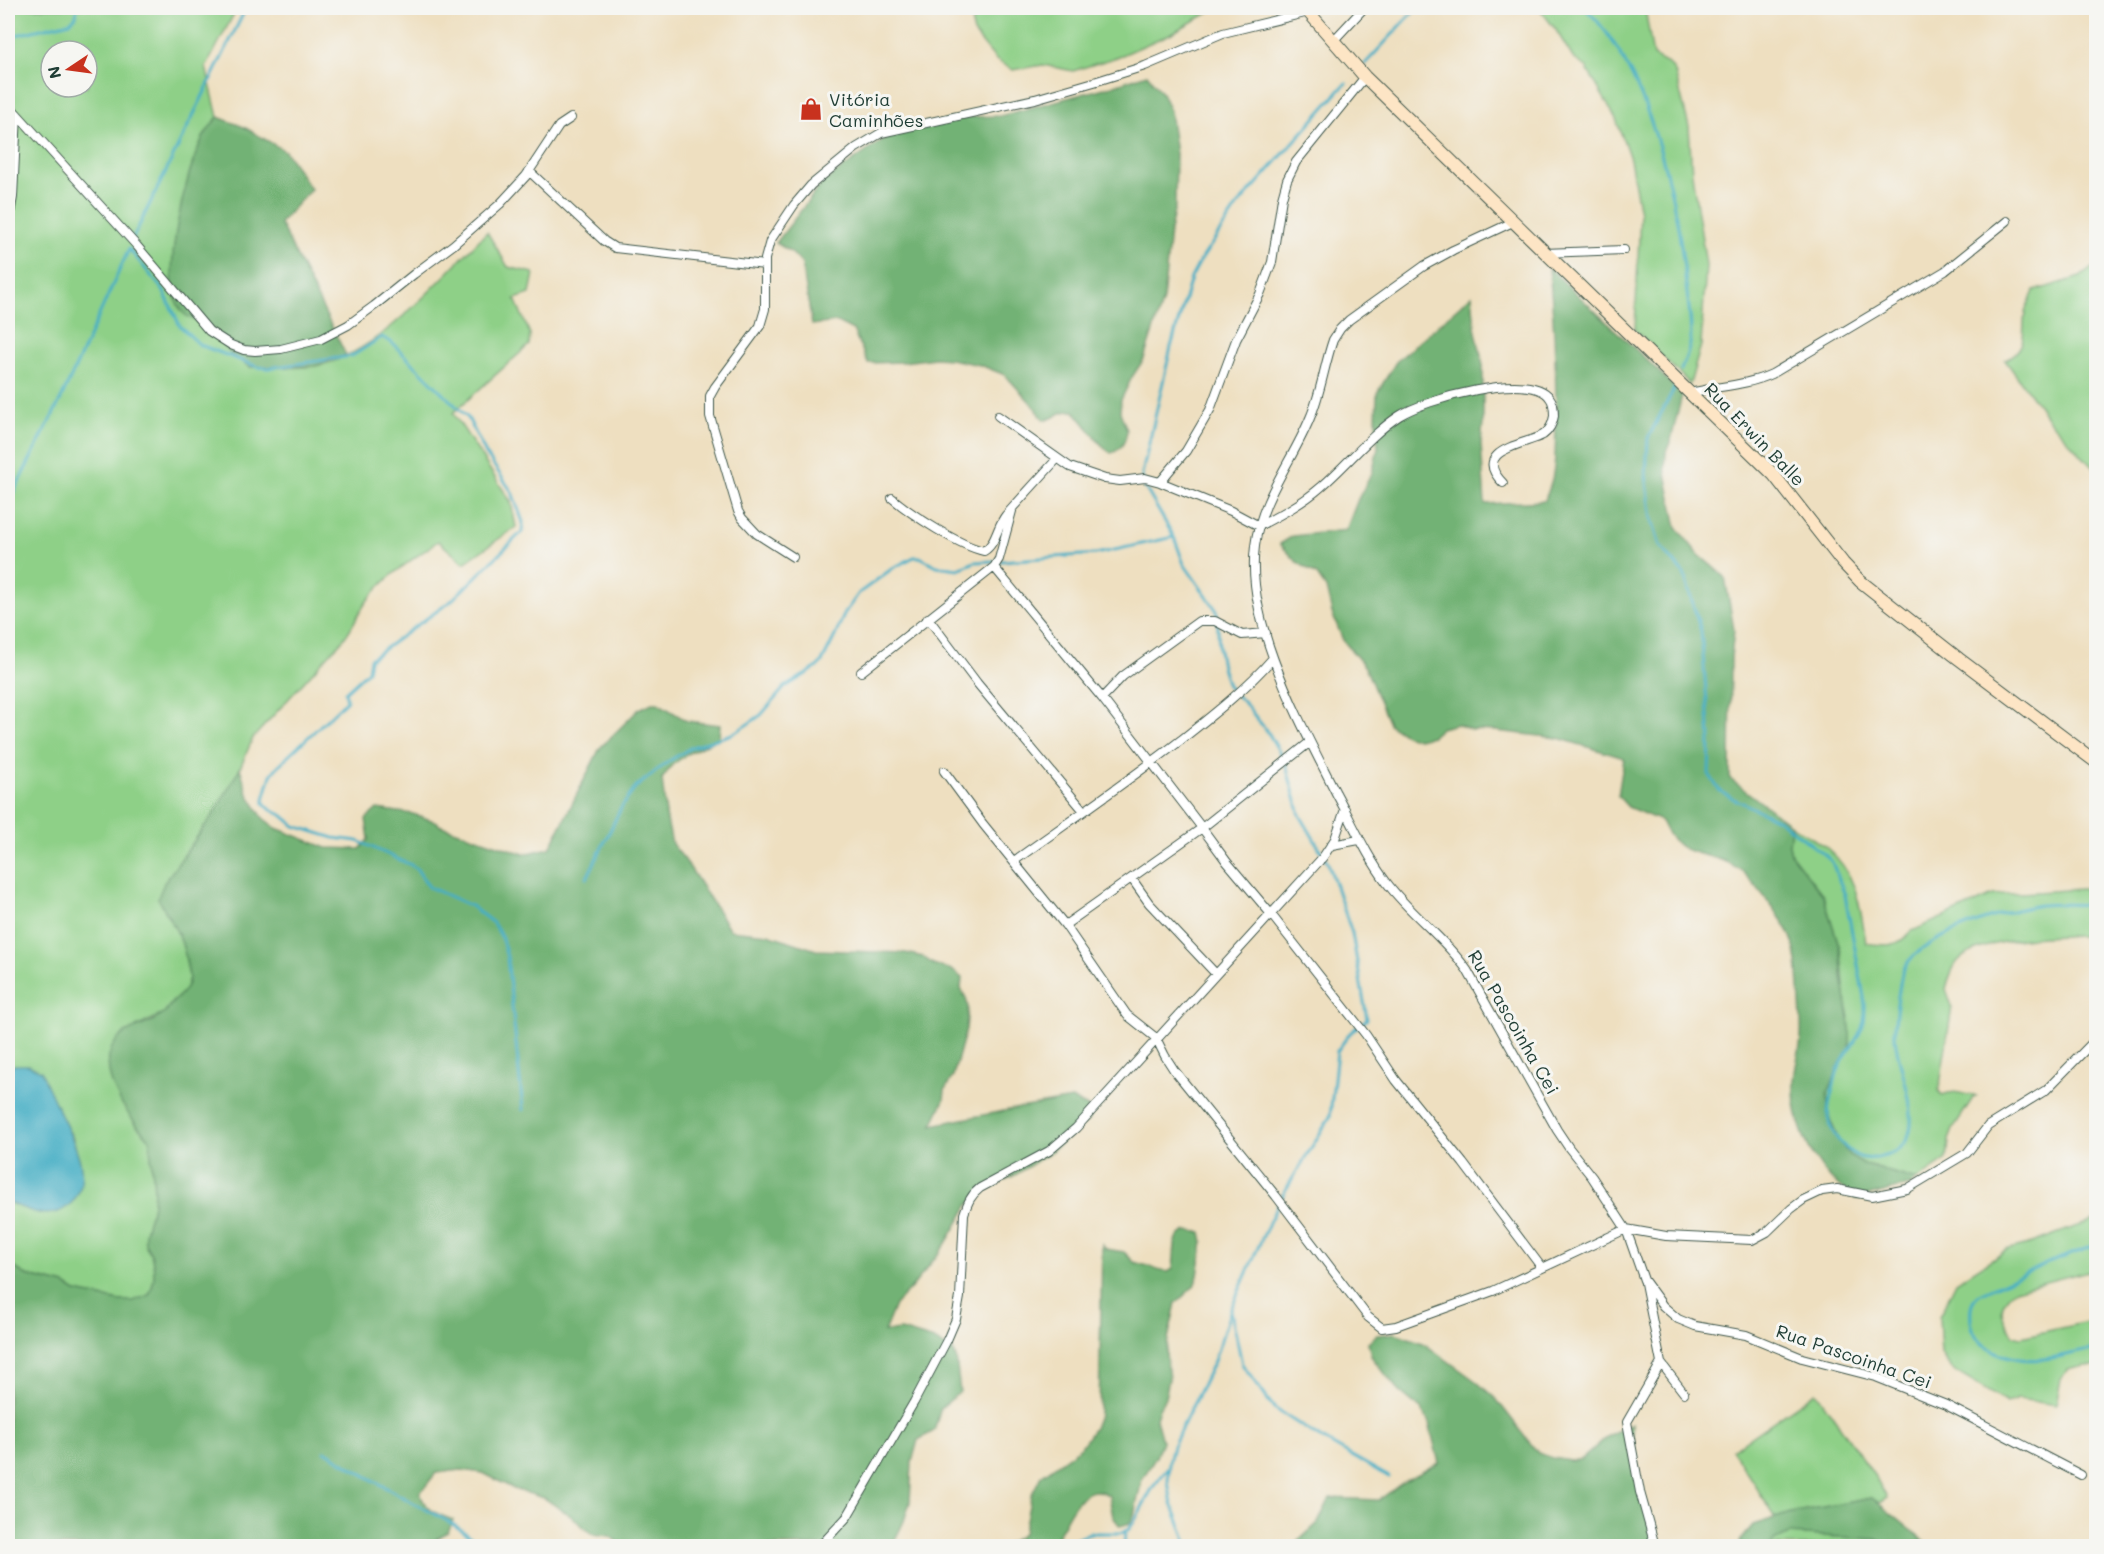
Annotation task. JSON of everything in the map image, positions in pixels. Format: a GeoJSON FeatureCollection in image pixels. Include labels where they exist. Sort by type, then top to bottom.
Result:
{"type":"FeatureCollection","features":[{"type":"Feature","properties":{"kind":"street"},"geometry":{"type":"LineString","coordinates":[[1333,41],[1364,8]]}},
{"type":"Feature","properties":{"kind":"street"},"geometry":{"type":"LineString","coordinates":[[793,557],[757,534],[742,518],[734,500],[709,406],[710,396],[715,387],[763,318],[766,252],[770,241],[794,205],[821,176],[847,155],[881,133],[1035,99],[1094,82],[1145,66],[1223,33],[1307,10]]}},
{"type":"Feature","properties":{"kind":"street","name":"Rua Erwin Balle"},"geometry":{"type":"LineString","coordinates":[[1307,10],[1365,77],[1774,475],[1843,563],[1860,580],[1959,659],[2097,762]]}},
{"type":"Feature","properties":{"kind":"street"},"geometry":{"type":"LineString","coordinates":[[1160,482],[1186,451],[1210,410],[1236,340],[1260,294],[1272,262],[1282,198],[1287,180],[1296,162],[1365,77]]}},
{"type":"Feature","properties":{"kind":"street"},"geometry":{"type":"LineString","coordinates":[[8,104],[137,246],[204,326],[219,339],[244,350],[267,351],[310,342],[348,325],[453,246],[500,204],[529,171],[559,126],[571,118]]}},
{"type":"Feature","properties":{"kind":"street"},"geometry":{"type":"LineString","coordinates":[[8,225],[17,114]]}},
{"type":"Feature","properties":{"kind":"street"},"geometry":{"type":"LineString","coordinates":[[529,171],[604,241],[615,248],[765,265]]}},
{"type":"Feature","properties":{"kind":"street"},"geometry":{"type":"LineString","coordinates":[[1690,393],[1750,383],[1772,374],[1945,271],[2007,221]]}},
{"type":"Feature","properties":{"kind":"street","name":"Rua Pascoinha Cei"},"geometry":{"type":"LineString","coordinates":[[1513,222],[1424,266],[1340,329],[1333,340],[1311,418],[1267,502],[1255,548],[1256,592],[1274,658],[1310,742],[1366,854],[1390,887],[1455,952],[1467,970],[1557,1130],[1626,1228],[1644,1280],[1663,1306],[1678,1319],[1695,1326],[1746,1335],[1802,1358],[1876,1377],[1946,1406],[2081,1475]]}},
{"type":"Feature","properties":{"kind":"street"},"geometry":{"type":"LineString","coordinates":[[1544,253],[1624,250]]}},
{"type":"Feature","properties":{"kind":"street"},"geometry":{"type":"LineString","coordinates":[[998,416],[1070,467],[1106,479],[1145,478],[1160,482],[1231,511],[1259,526],[1309,497],[1387,425],[1414,407],[1438,398],[1497,387],[1513,386],[1540,390],[1549,395],[1553,402],[1553,422],[1542,435],[1513,445],[1498,456],[1493,468],[1496,476],[1503,483]]}},
{"type":"Feature","properties":{"kind":"street"},"geometry":{"type":"LineString","coordinates":[[892,498],[930,525],[984,551],[990,547],[1000,523],[1014,505],[1057,459]]}},
{"type":"Feature","properties":{"kind":"street"},"geometry":{"type":"LineString","coordinates":[[861,672],[994,567],[999,559],[1014,505]]}},
{"type":"Feature","properties":{"kind":"street"},"geometry":{"type":"LineString","coordinates":[[994,567],[1102,698],[1227,862],[1366,1035],[1396,1080],[1463,1163],[1542,1268]]}},
{"type":"Feature","properties":{"kind":"street"},"geometry":{"type":"LineString","coordinates":[[928,618],[977,683],[1084,811]]}},
{"type":"Feature","properties":{"kind":"street"},"geometry":{"type":"LineString","coordinates":[[1102,698],[1123,676],[1200,621],[1215,621],[1242,635],[1266,633]]}},
{"type":"Feature","properties":{"kind":"street"},"geometry":{"type":"LineString","coordinates":[[1014,861],[1151,763],[1229,702],[1274,658]]}},
{"type":"Feature","properties":{"kind":"street"},"geometry":{"type":"LineString","coordinates":[[1065,925],[1202,828],[1310,742]]}},
{"type":"Feature","properties":{"kind":"street"},"geometry":{"type":"LineString","coordinates":[[944,771],[983,824],[1065,925],[1127,1015],[1156,1038],[1164,1056],[1174,1070],[1373,1323],[1383,1328],[1396,1326],[1493,1290],[1626,1228],[1666,1236],[1752,1240],[1767,1232],[1803,1200],[1822,1191],[1837,1190],[1872,1196],[1907,1189],[1967,1153],[1988,1126],[2046,1090],[2097,1039]]}},
{"type":"Feature","properties":{"kind":"street"},"geometry":{"type":"LineString","coordinates":[[820,1546],[847,1516],[914,1402],[947,1340],[956,1319],[960,1297],[964,1214],[973,1193],[1049,1151],[1094,1110],[1156,1038],[1313,868],[1332,845],[1345,809]]}},
{"type":"Feature","properties":{"kind":"street"},"geometry":{"type":"LineString","coordinates":[[1332,845],[1359,840]]}},
{"type":"Feature","properties":{"kind":"street"},"geometry":{"type":"LineString","coordinates":[[1132,879],[1149,903],[1216,974]]}},
{"type":"Feature","properties":{"kind":"street"},"geometry":{"type":"LineString","coordinates":[[1644,1280],[1661,1363],[1684,1393]]}},
{"type":"Feature","properties":{"kind":"street"},"geometry":{"type":"LineString","coordinates":[[1655,1546],[1640,1492],[1627,1422],[1661,1363]]}},
{"type":"Feature","properties":{"kind":"green space"},"geometry":{"type":"Polygon","coordinates":[[[8,8],[237,8],[206,67],[218,117],[202,139],[190,171],[181,212],[205,322],[232,355],[250,367],[307,367],[338,359],[362,347],[408,312],[487,232],[508,267],[534,273],[530,294],[515,299],[530,334],[529,345],[453,413],[511,502],[516,527],[464,563],[438,541],[400,568],[374,592],[343,639],[253,738],[240,768],[215,812],[164,883],[165,912],[182,939],[189,977],[185,991],[163,1014],[136,1027],[134,1123],[150,1140],[154,1184],[152,1210],[145,1238],[154,1270],[153,1285],[149,1295],[133,1301],[120,1301],[76,1292],[65,1285],[26,1275],[8,1263],[8,1202],[19,1207],[82,1179],[74,1140],[57,1109],[15,1065],[8,1067],[8,8]]]}},
{"type":"Feature","properties":{"kind":"green space"},"geometry":{"type":"Polygon","coordinates":[[[976,8],[1217,8],[1170,34],[1120,56],[1073,71],[1043,65],[1013,70],[996,60],[974,33],[972,25],[976,8]]]}},
{"type":"Feature","properties":{"kind":"green space"},"geometry":{"type":"Polygon","coordinates":[[[1539,8],[1645,8],[1653,56],[1670,65],[1675,72],[1689,127],[1692,174],[1706,265],[1701,345],[1690,384],[1635,330],[1640,213],[1630,159],[1616,119],[1586,67],[1573,58],[1539,8]]]}},
{"type":"Feature","properties":{"kind":"green space"},"geometry":{"type":"Polygon","coordinates":[[[1147,74],[1162,93],[1170,111],[1176,154],[1175,206],[1163,300],[1144,359],[1121,400],[1120,412],[1127,430],[1118,450],[1111,453],[1104,448],[1074,411],[1064,412],[1044,420],[1005,375],[980,365],[950,359],[868,363],[853,330],[837,322],[812,325],[802,264],[791,252],[776,243],[822,183],[894,132],[967,117],[1000,116],[1112,86],[1147,74]]]}},
{"type":"Feature","properties":{"kind":"green space"},"geometry":{"type":"Polygon","coordinates":[[[218,117],[244,127],[285,151],[311,189],[280,223],[346,355],[315,366],[250,367],[232,355],[205,322],[190,318],[179,307],[174,292],[172,272],[177,223],[196,155],[205,134],[218,117]]]}},
{"type":"Feature","properties":{"kind":"green space"},"geometry":{"type":"Polygon","coordinates":[[[2096,265],[2096,471],[2049,420],[2005,360],[2018,350],[2021,344],[2024,317],[2034,291],[2080,277],[2096,265]]]}},
{"type":"Feature","properties":{"kind":"green space"},"geometry":{"type":"Polygon","coordinates":[[[1549,268],[1682,395],[1666,452],[1665,468],[1677,528],[1699,555],[1725,577],[1734,630],[1731,657],[1730,779],[1791,825],[1789,845],[1791,854],[1823,895],[1841,952],[1842,976],[1850,1025],[1850,1048],[1840,1064],[1827,1095],[1829,1117],[1839,1141],[1849,1155],[1866,1165],[1917,1180],[1910,1185],[1856,1199],[1831,1179],[1808,1147],[1799,1122],[1794,1096],[1794,1077],[1801,1025],[1798,967],[1790,934],[1759,889],[1739,869],[1727,862],[1685,849],[1668,834],[1661,821],[1628,807],[1618,796],[1624,758],[1558,738],[1471,730],[1457,724],[1441,728],[1432,736],[1418,739],[1405,735],[1389,724],[1365,667],[1343,640],[1332,613],[1326,588],[1317,575],[1297,562],[1280,544],[1293,536],[1346,530],[1358,499],[1372,473],[1378,448],[1377,393],[1396,362],[1472,295],[1475,327],[1483,365],[1481,444],[1485,504],[1544,501],[1554,470],[1556,415],[1549,268]]]}},
{"type":"Feature","properties":{"kind":"green space"},"geometry":{"type":"Polygon","coordinates":[[[652,703],[658,703],[687,721],[720,725],[719,738],[689,753],[672,765],[662,779],[672,844],[685,860],[730,930],[768,934],[816,950],[906,953],[923,957],[933,964],[952,970],[962,978],[961,989],[968,1007],[966,1029],[953,1076],[945,1090],[944,1100],[932,1125],[1072,1099],[1088,1107],[1090,1119],[1048,1154],[1015,1175],[981,1191],[968,1206],[945,1245],[895,1305],[884,1332],[901,1330],[934,1340],[953,1351],[960,1392],[941,1408],[934,1431],[918,1440],[912,1462],[910,1502],[892,1546],[624,1546],[609,1536],[592,1534],[544,1498],[514,1489],[483,1473],[461,1470],[436,1473],[420,1493],[428,1507],[453,1520],[448,1532],[436,1539],[432,1546],[8,1546],[8,1263],[26,1275],[65,1285],[76,1292],[120,1301],[133,1301],[149,1295],[154,1275],[153,1259],[145,1238],[152,1210],[154,1184],[150,1140],[122,1105],[110,1076],[109,1061],[112,1048],[121,1036],[164,1014],[187,986],[189,976],[185,954],[176,930],[158,898],[164,883],[215,812],[240,768],[248,794],[263,818],[276,828],[327,848],[360,849],[369,839],[366,819],[377,809],[413,814],[524,854],[550,848],[600,748],[639,709],[652,703]]]}},
{"type":"Feature","properties":{"kind":"green space"},"geometry":{"type":"Polygon","coordinates":[[[1791,825],[1826,847],[1851,879],[1859,903],[1866,943],[1886,945],[1896,943],[1912,931],[1993,895],[2096,888],[2096,937],[2045,937],[2005,942],[1971,952],[1959,960],[1955,966],[1946,989],[1952,1006],[1939,1091],[1942,1095],[1956,1092],[1976,1096],[1954,1127],[1949,1140],[1947,1159],[1917,1180],[1866,1165],[1849,1155],[1839,1141],[1829,1117],[1827,1095],[1840,1064],[1850,1048],[1841,952],[1823,895],[1791,854],[1789,845],[1791,825]]]}},
{"type":"Feature","properties":{"kind":"green space"},"geometry":{"type":"Polygon","coordinates":[[[2096,1219],[2096,1269],[2015,1290],[2005,1301],[2002,1311],[2014,1335],[2021,1337],[2096,1320],[2096,1366],[2067,1370],[2061,1379],[2056,1405],[2018,1399],[2007,1403],[1956,1372],[1941,1354],[1939,1317],[1956,1282],[2006,1250],[2032,1243],[2096,1219]]]}},
{"type":"Feature","properties":{"kind":"green space"},"geometry":{"type":"Polygon","coordinates":[[[1186,1231],[1201,1232],[1203,1242],[1198,1276],[1194,1286],[1176,1303],[1166,1353],[1169,1379],[1165,1398],[1156,1419],[1162,1441],[1156,1457],[1142,1479],[1130,1523],[1120,1526],[1113,1517],[1109,1496],[1099,1491],[1090,1492],[1074,1506],[1053,1546],[1004,1546],[1023,1534],[1031,1496],[1041,1476],[1081,1447],[1094,1428],[1099,1415],[1102,1244],[1106,1249],[1124,1252],[1134,1262],[1168,1272],[1173,1269],[1178,1236],[1186,1231]]]}},
{"type":"Feature","properties":{"kind":"green space"},"geometry":{"type":"Polygon","coordinates":[[[1395,1333],[1423,1343],[1477,1382],[1497,1400],[1538,1453],[1571,1461],[1582,1459],[1608,1436],[1632,1424],[1637,1471],[1659,1546],[1293,1546],[1318,1523],[1330,1498],[1379,1500],[1405,1481],[1439,1463],[1429,1423],[1422,1410],[1398,1390],[1371,1356],[1368,1342],[1377,1335],[1395,1333]]]}},
{"type":"Feature","properties":{"kind":"green space"},"geometry":{"type":"Polygon","coordinates":[[[1816,1392],[1876,1478],[1887,1498],[1879,1503],[1872,1498],[1791,1513],[1776,1518],[1732,1450],[1816,1392]]]}},
{"type":"Feature","properties":{"kind":"green space"},"geometry":{"type":"Polygon","coordinates":[[[1872,1498],[1931,1546],[1888,1546],[1876,1539],[1789,1534],[1775,1541],[1771,1546],[1738,1546],[1753,1525],[1791,1513],[1872,1498]]]}},
{"type":"Feature","properties":{"kind":"green space"},"geometry":{"type":"Polygon","coordinates":[[[1789,1534],[1876,1539],[1888,1546],[1771,1546],[1775,1541],[1789,1534]]]}},
{"type":"Feature","properties":{"kind":"water"},"geometry":{"type":"Polygon","coordinates":[[[28,1065],[41,1071],[75,1145],[81,1171],[81,1184],[77,1196],[61,1211],[38,1213],[8,1202],[8,1067],[28,1065]]]}},
{"type":"Feature","properties":{"kind":"waterway"},"geometry":{"type":"LineString","coordinates":[[8,37],[70,22],[76,16],[77,8]]}},
{"type":"Feature","properties":{"kind":"waterway"},"geometry":{"type":"LineString","coordinates":[[133,238],[246,8]]}},
{"type":"Feature","properties":{"kind":"waterway"},"geometry":{"type":"LineString","coordinates":[[1365,64],[1417,8]]}},
{"type":"Feature","properties":{"kind":"waterway"},"geometry":{"type":"LineString","coordinates":[[1585,8],[1607,34],[1627,65],[1643,100],[1667,176],[1682,251],[1691,322],[1690,344],[1681,370]]}},
{"type":"Feature","properties":{"kind":"waterway"},"geometry":{"type":"LineString","coordinates":[[1186,1546],[1185,1536],[1172,1504],[1168,1482],[1173,1446],[1214,1361],[1231,1309],[1271,1218],[1330,1117],[1337,1051],[1350,1033],[1367,1019],[1352,933],[1328,863],[1300,815],[1285,762],[1269,734],[1228,686],[1219,650],[1217,611],[1184,564],[1174,537],[1143,484],[1142,474],[1171,347],[1191,278],[1238,205],[1346,83]]}},
{"type":"Feature","properties":{"kind":"waterway"},"geometry":{"type":"LineString","coordinates":[[8,503],[61,399],[129,249],[163,290],[180,326],[200,345],[258,367],[268,368],[352,356],[382,337],[391,342],[468,418],[486,454],[512,492],[523,522],[522,532],[451,601],[370,659],[368,671],[345,692],[347,700],[271,775],[264,803],[295,826],[334,838],[358,841],[411,865],[416,868],[429,887],[471,906],[493,923],[501,936],[507,957],[523,1110]]}},
{"type":"Feature","properties":{"kind":"waterway"},"geometry":{"type":"LineString","coordinates":[[1675,387],[1648,438],[1646,475],[1652,520],[1660,546],[1684,574],[1701,631],[1710,738],[1709,774],[1719,790],[1779,820],[1825,855],[1832,862],[1845,895],[1865,1012],[1862,1028],[1843,1060],[1831,1097],[1828,1119],[1837,1139],[1853,1154],[1863,1158],[1873,1158],[1885,1156],[1900,1148],[1908,1136],[1911,1121],[1910,1104],[1897,1051],[1895,1029],[1902,973],[1910,960],[1942,937],[1985,919],[2041,905],[2096,905]]}},
{"type":"Feature","properties":{"kind":"waterway"},"geometry":{"type":"LineString","coordinates":[[1001,561],[1096,554],[1174,537]]}},
{"type":"Feature","properties":{"kind":"waterway"},"geometry":{"type":"LineString","coordinates":[[587,878],[621,808],[636,787],[669,761],[692,747],[732,734],[745,726],[761,715],[785,687],[816,668],[822,662],[844,614],[859,593],[893,568],[914,557],[920,557],[937,566],[958,569],[975,562],[994,561]]}},
{"type":"Feature","properties":{"kind":"waterway"},"geometry":{"type":"LineString","coordinates":[[2096,1245],[2048,1263],[1981,1293],[1973,1302],[1971,1313],[1974,1333],[1981,1342],[1990,1349],[2014,1358],[2039,1359],[2096,1349]]}},
{"type":"Feature","properties":{"kind":"waterway"},"geometry":{"type":"LineString","coordinates":[[1231,1311],[1242,1364],[1274,1408],[1320,1438],[1389,1477]]}},
{"type":"Feature","properties":{"kind":"waterway"},"geometry":{"type":"LineString","coordinates":[[325,1451],[455,1526],[481,1546]]}},
{"type":"Feature","properties":{"kind":"waterway"},"geometry":{"type":"LineString","coordinates":[[1061,1546],[1089,1533],[1120,1533],[1128,1530],[1153,1487],[1168,1468]]}},
{"type":"Feature","properties":{"kind":"waterway"},"geometry":{"type":"LineString","coordinates":[[1124,1546],[1125,1532]]}},
{"type":"Feature","properties":{"kind":"place","name":"Vitória Caminhões"},"geometry":{"type":"Point","coordinates":[811,109]}}]}
